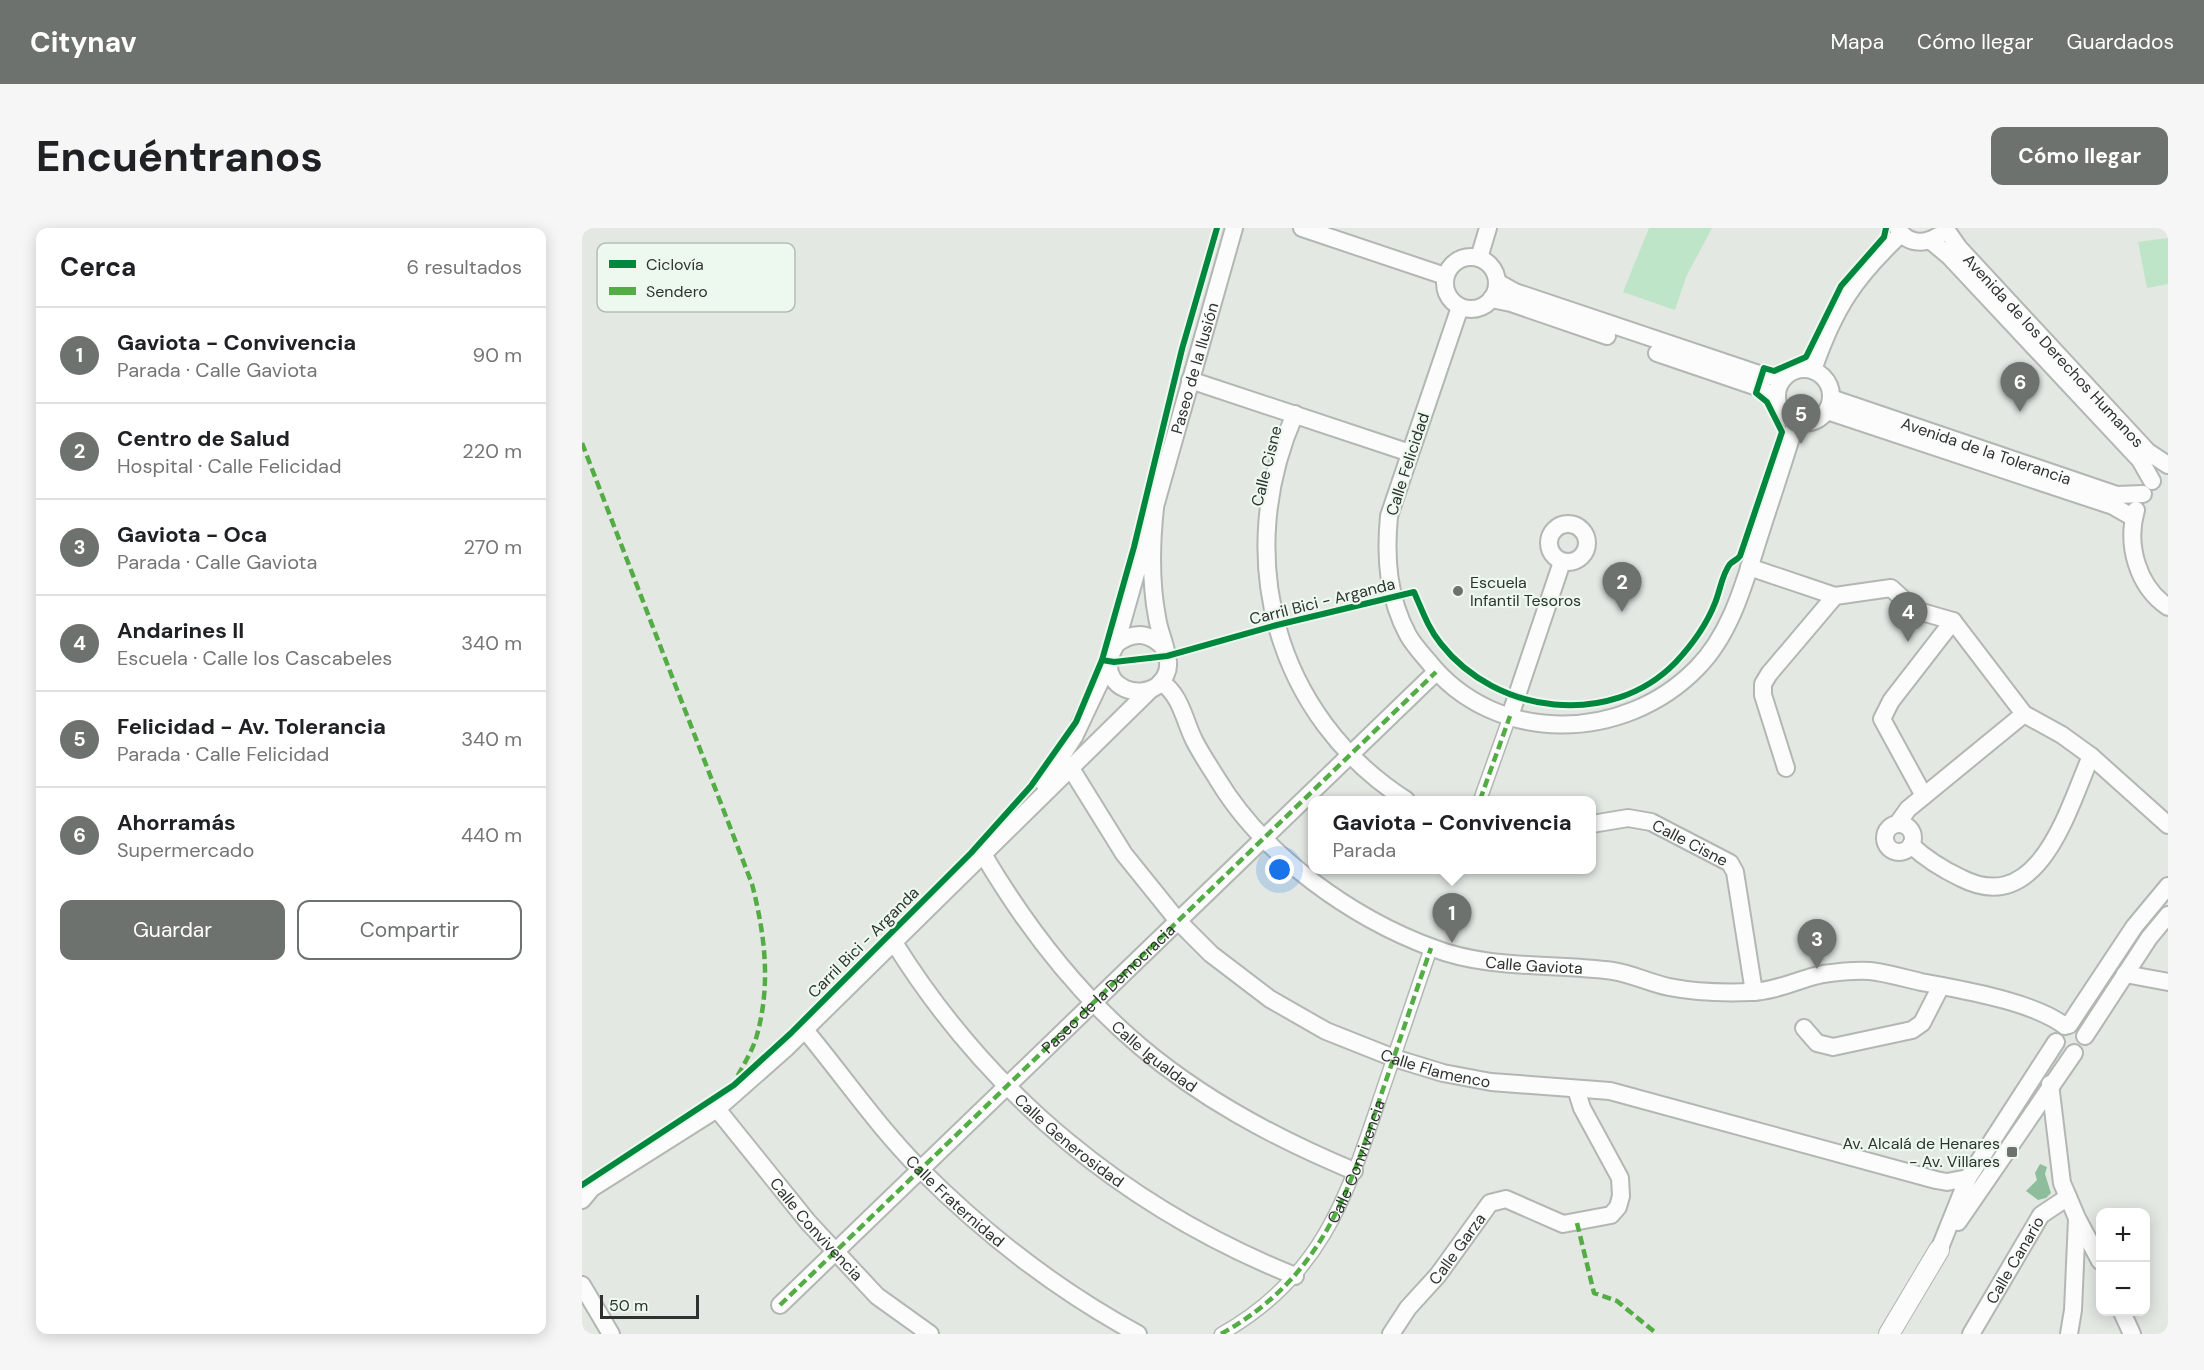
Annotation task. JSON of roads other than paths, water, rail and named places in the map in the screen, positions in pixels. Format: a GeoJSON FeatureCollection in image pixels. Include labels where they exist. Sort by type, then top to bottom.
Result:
{"type":"FeatureCollection","features":[{"type":"Feature","properties":{"kind":"street","name":"Paseo de la Ilusión"},"geometry":{"type":"LineString","coordinates":[[1070,767],[1116,644],[1234,228]]}},
{"type":"Feature","properties":{"kind":"street"},"geometry":{"type":"LineString","coordinates":[[1302,228],[1445,276]]}},
{"type":"Feature","properties":{"kind":"street"},"geometry":{"type":"LineString","coordinates":[[1479,258],[1488,228]]}},
{"type":"Feature","properties":{"kind":"street"},"geometry":{"type":"LineString","coordinates":[[1814,370],[1836,310],[1872,261],[1899,231],[1910,240],[1920,243],[1930,241],[1944,228]]}},
{"type":"Feature","properties":{"kind":"street","name":"Avenida de los Derechos Humanos"},"geometry":{"type":"LineString","coordinates":[[1944,228],[1959,248],[2148,452],[2168,466]]}},
{"type":"Feature","properties":{"kind":"street","name":"Avenida de los Derechos Humanos"},"geometry":{"type":"LineString","coordinates":[[1930,241],[1949,256],[2140,460],[2147,488]]}},
{"type":"Feature","properties":{"kind":"street"},"geometry":{"type":"LineString","coordinates":[[1468,257],[1479,258],[1494,272],[1497,282],[1491,299],[1481,307],[1471,309],[1460,307],[1446,292],[1445,276],[1458,260],[1468,257]]}},
{"type":"Feature","properties":{"kind":"street"},"geometry":{"type":"LineString","coordinates":[[1497,282],[1515,292],[1762,375],[1784,378],[1803,369],[1814,370],[1830,387],[1829,404],[1819,418],[1808,422],[1797,421],[1787,416],[1780,407],[1777,397],[1784,378]]}},
{"type":"Feature","properties":{"kind":"street"},"geometry":{"type":"LineString","coordinates":[[1491,299],[1511,303],[1725,375],[1777,397]]}},
{"type":"Feature","properties":{"kind":"street","name":"Calle Felicidad"},"geometry":{"type":"LineString","coordinates":[[1460,307],[1389,516],[1386,549],[1388,575],[1400,618],[1409,637],[1436,672],[1466,697],[1510,716],[1564,725],[1592,723],[1626,715],[1653,703],[1682,682],[1717,645],[1749,567],[1797,421]]}},
{"type":"Feature","properties":{"kind":"street"},"geometry":{"type":"LineString","coordinates":[[1190,380],[1410,453]]}},
{"type":"Feature","properties":{"kind":"street","name":"Avenida de la Tolerancia"},"geometry":{"type":"LineString","coordinates":[[1829,404],[2116,495],[2147,488]]}},
{"type":"Feature","properties":{"kind":"street","name":"Avenida de la Tolerancia"},"geometry":{"type":"LineString","coordinates":[[1829,404],[2113,506],[2134,518]]}},
{"type":"Feature","properties":{"kind":"street","name":"Calle Cisne"},"geometry":{"type":"LineString","coordinates":[[1295,414],[1268,506],[1265,551],[1268,589],[1291,668],[1322,722],[1350,755],[1399,796]]}},
{"type":"Feature","properties":{"kind":"street"},"geometry":{"type":"LineString","coordinates":[[2168,466],[2147,488],[2134,518],[2132,544],[2140,573],[2150,590],[2168,606]]}},
{"type":"Feature","properties":{"kind":"street","name":"Paseo de la Ilusión"},"geometry":{"type":"LineString","coordinates":[[582,1200],[592,1188],[717,1108],[806,1030],[895,944],[1070,767],[1156,686],[1168,664],[1157,619],[1150,569],[1155,508]]}},
{"type":"Feature","properties":{"kind":"street"},"geometry":{"type":"LineString","coordinates":[[1482,796],[1562,562]]}},
{"type":"Feature","properties":{"kind":"street"},"geometry":{"type":"LineString","coordinates":[[1749,567],[1835,596],[1891,588],[1914,610],[1953,621],[2024,714],[2062,735],[2091,756],[2123,782],[2168,825]]}},
{"type":"Feature","properties":{"kind":"street"},"geometry":{"type":"LineString","coordinates":[[1786,768],[1763,695],[1763,684],[1835,596]]}},
{"type":"Feature","properties":{"kind":"street"},"geometry":{"type":"LineString","coordinates":[[1924,796],[1882,719],[1891,700],[1953,621]]}},
{"type":"Feature","properties":{"kind":"street"},"geometry":{"type":"LineString","coordinates":[[1116,644],[1127,636],[1138,634],[1149,636],[1164,648]]}},
{"type":"Feature","properties":{"kind":"street"},"geometry":{"type":"LineString","coordinates":[[1109,663],[1112,677],[1123,688],[1135,693],[1156,686]]}},
{"type":"Feature","properties":{"kind":"street","name":"Paseo de la Democracia"},"geometry":{"type":"LineString","coordinates":[[780,1305],[1436,672]]}},
{"type":"Feature","properties":{"kind":"street","name":"Calle Gaviota"},"geometry":{"type":"LineString","coordinates":[[1156,686],[1174,694],[1194,740],[1223,789],[1264,838],[1324,891],[1363,915],[1431,948],[1476,959],[1616,972],[1671,987],[1754,992],[1783,987],[1823,974],[1869,971],[1985,994],[2021,1006],[2061,1033]]}},
{"type":"Feature","properties":{"kind":"street","name":"Paseo de la Ilusión"},"geometry":{"type":"LineString","coordinates":[[983,854],[1050,774],[1074,738],[1100,687]]}},
{"type":"Feature","properties":{"kind":"street"},"geometry":{"type":"LineString","coordinates":[[1898,823],[1905,825],[1912,832],[1911,845],[1904,851],[1896,852],[1886,845],[1886,831],[1898,823],[1908,809],[2024,714]]}},
{"type":"Feature","properties":{"kind":"street"},"geometry":{"type":"LineString","coordinates":[[1911,845],[1923,856],[1976,886],[1997,886],[2016,881],[2034,870],[2050,847],[2091,756]]}},
{"type":"Feature","properties":{"kind":"street","name":"Calle Flamenco"},"geometry":{"type":"LineString","coordinates":[[1070,767],[1124,854],[1178,921],[1211,954],[1270,999],[1326,1031],[1394,1058],[1467,1079],[1610,1091],[1913,1174],[1947,1182],[1968,1178]]}},
{"type":"Feature","properties":{"kind":"street"},"geometry":{"type":"LineString","coordinates":[[2123,782],[2168,812]]}},
{"type":"Feature","properties":{"kind":"street","name":"Calle Cisne"},"geometry":{"type":"LineString","coordinates":[[1596,823],[1628,818],[1651,822],[1730,863],[1735,872],[1754,992]]}},
{"type":"Feature","properties":{"kind":"street","name":"Calle Igualdad"},"geometry":{"type":"LineString","coordinates":[[983,854],[1050,955],[1092,1004],[1126,1037],[1215,1102],[1255,1126],[1354,1172]]}},
{"type":"Feature","properties":{"kind":"street"},"geometry":{"type":"LineString","coordinates":[[1967,1198],[1968,1178],[2061,1033],[2134,927],[2168,886]]}},
{"type":"Feature","properties":{"kind":"street"},"geometry":{"type":"LineString","coordinates":[[1889,1334],[1967,1198],[2074,1053],[2083,1047],[2085,1036],[2125,974],[2168,915]]}},
{"type":"Feature","properties":{"kind":"street","name":"Calle Generosidad"},"geometry":{"type":"LineString","coordinates":[[895,944],[915,976],[959,1033],[1007,1086],[1058,1136],[1113,1179],[1187,1226],[1246,1256],[1295,1276]]}},
{"type":"Feature","properties":{"kind":"street","name":"Calle Convivencia"},"geometry":{"type":"LineString","coordinates":[[1221,1334],[1251,1317],[1295,1276],[1330,1228],[1344,1200],[1431,948]]}},
{"type":"Feature","properties":{"kind":"street"},"geometry":{"type":"LineString","coordinates":[[2125,974],[2168,982]]}},
{"type":"Feature","properties":{"kind":"street"},"geometry":{"type":"LineString","coordinates":[[1804,1028],[1817,1043],[1833,1047],[1912,1030],[1922,1023],[1941,986]]}},
{"type":"Feature","properties":{"kind":"street"},"geometry":{"type":"LineString","coordinates":[[2061,1033],[2077,1026],[2085,1036]]}},
{"type":"Feature","properties":{"kind":"street","name":"Calle Fraternidad"},"geometry":{"type":"LineString","coordinates":[[806,1030],[867,1108],[920,1169],[976,1222],[1036,1271],[1099,1313],[1138,1334]]}},
{"type":"Feature","properties":{"kind":"street"},"geometry":{"type":"LineString","coordinates":[[2061,1033],[2063,1051],[2074,1053]]}},
{"type":"Feature","properties":{"kind":"street"},"geometry":{"type":"LineString","coordinates":[[2061,1033],[2049,1087],[2059,1167],[2068,1197],[2096,1254]]}},
{"type":"Feature","properties":{"kind":"street","name":"Calle Garza"},"geometry":{"type":"LineString","coordinates":[[1391,1334],[1408,1308],[1438,1275],[1490,1203],[1506,1199],[1563,1224],[1611,1215],[1618,1207],[1621,1196],[1620,1178],[1582,1108],[1576,1089]]}},
{"type":"Feature","properties":{"kind":"street","name":"Calle Convivencia"},"geometry":{"type":"LineString","coordinates":[[717,1108],[764,1169],[835,1252],[877,1296],[930,1334]]}},
{"type":"Feature","properties":{"kind":"street","name":"Calle Flamenco"},"geometry":{"type":"LineString","coordinates":[[1913,1174],[1967,1198]]}},
{"type":"Feature","properties":{"kind":"street","name":"Calle Canario"},"geometry":{"type":"LineString","coordinates":[[1971,1334],[2041,1215],[2068,1197]]}},
{"type":"Feature","properties":{"kind":"street"},"geometry":{"type":"LineString","coordinates":[[2069,1334],[2073,1310],[2077,1218]]}},
{"type":"Feature","properties":{"kind":"street"},"geometry":{"type":"LineString","coordinates":[[582,1285],[611,1334]]}},
{"type":"Feature","properties":{"kind":"street"},"geometry":{"type":"LineString","coordinates":[[2124,1316],[2132,1334]]}},
{"type":"Feature","properties":{"kind":"place","name":"Ahorramás"},"geometry":{"type":"Point","coordinates":[2020,412]}},
{"type":"Feature","properties":{"kind":"place","name":"Felicidad - Av. Tolerancia"},"geometry":{"type":"Point","coordinates":[1801,444]}},
{"type":"Feature","properties":{"kind":"place","name":"Escuela Infantil Tesoros"},"geometry":{"type":"Point","coordinates":[1458,591]}},
{"type":"Feature","properties":{"kind":"place","name":"Centro de Salud"},"geometry":{"type":"Point","coordinates":[1622,612]}},
{"type":"Feature","properties":{"kind":"place","name":"Andarines II"},"geometry":{"type":"Point","coordinates":[1908,642]}},
{"type":"Feature","properties":{"kind":"place","name":"Gaviota - Convivencia"},"geometry":{"type":"Point","coordinates":[1452,943]}},
{"type":"Feature","properties":{"kind":"place","name":"Gaviota - Oca"},"geometry":{"type":"Point","coordinates":[1817,969]}},
{"type":"Feature","properties":{"kind":"place","name":"Av. Alcalá de Henares - Av. Villares"},"geometry":{"type":"Point","coordinates":[2012,1152]}}]}
